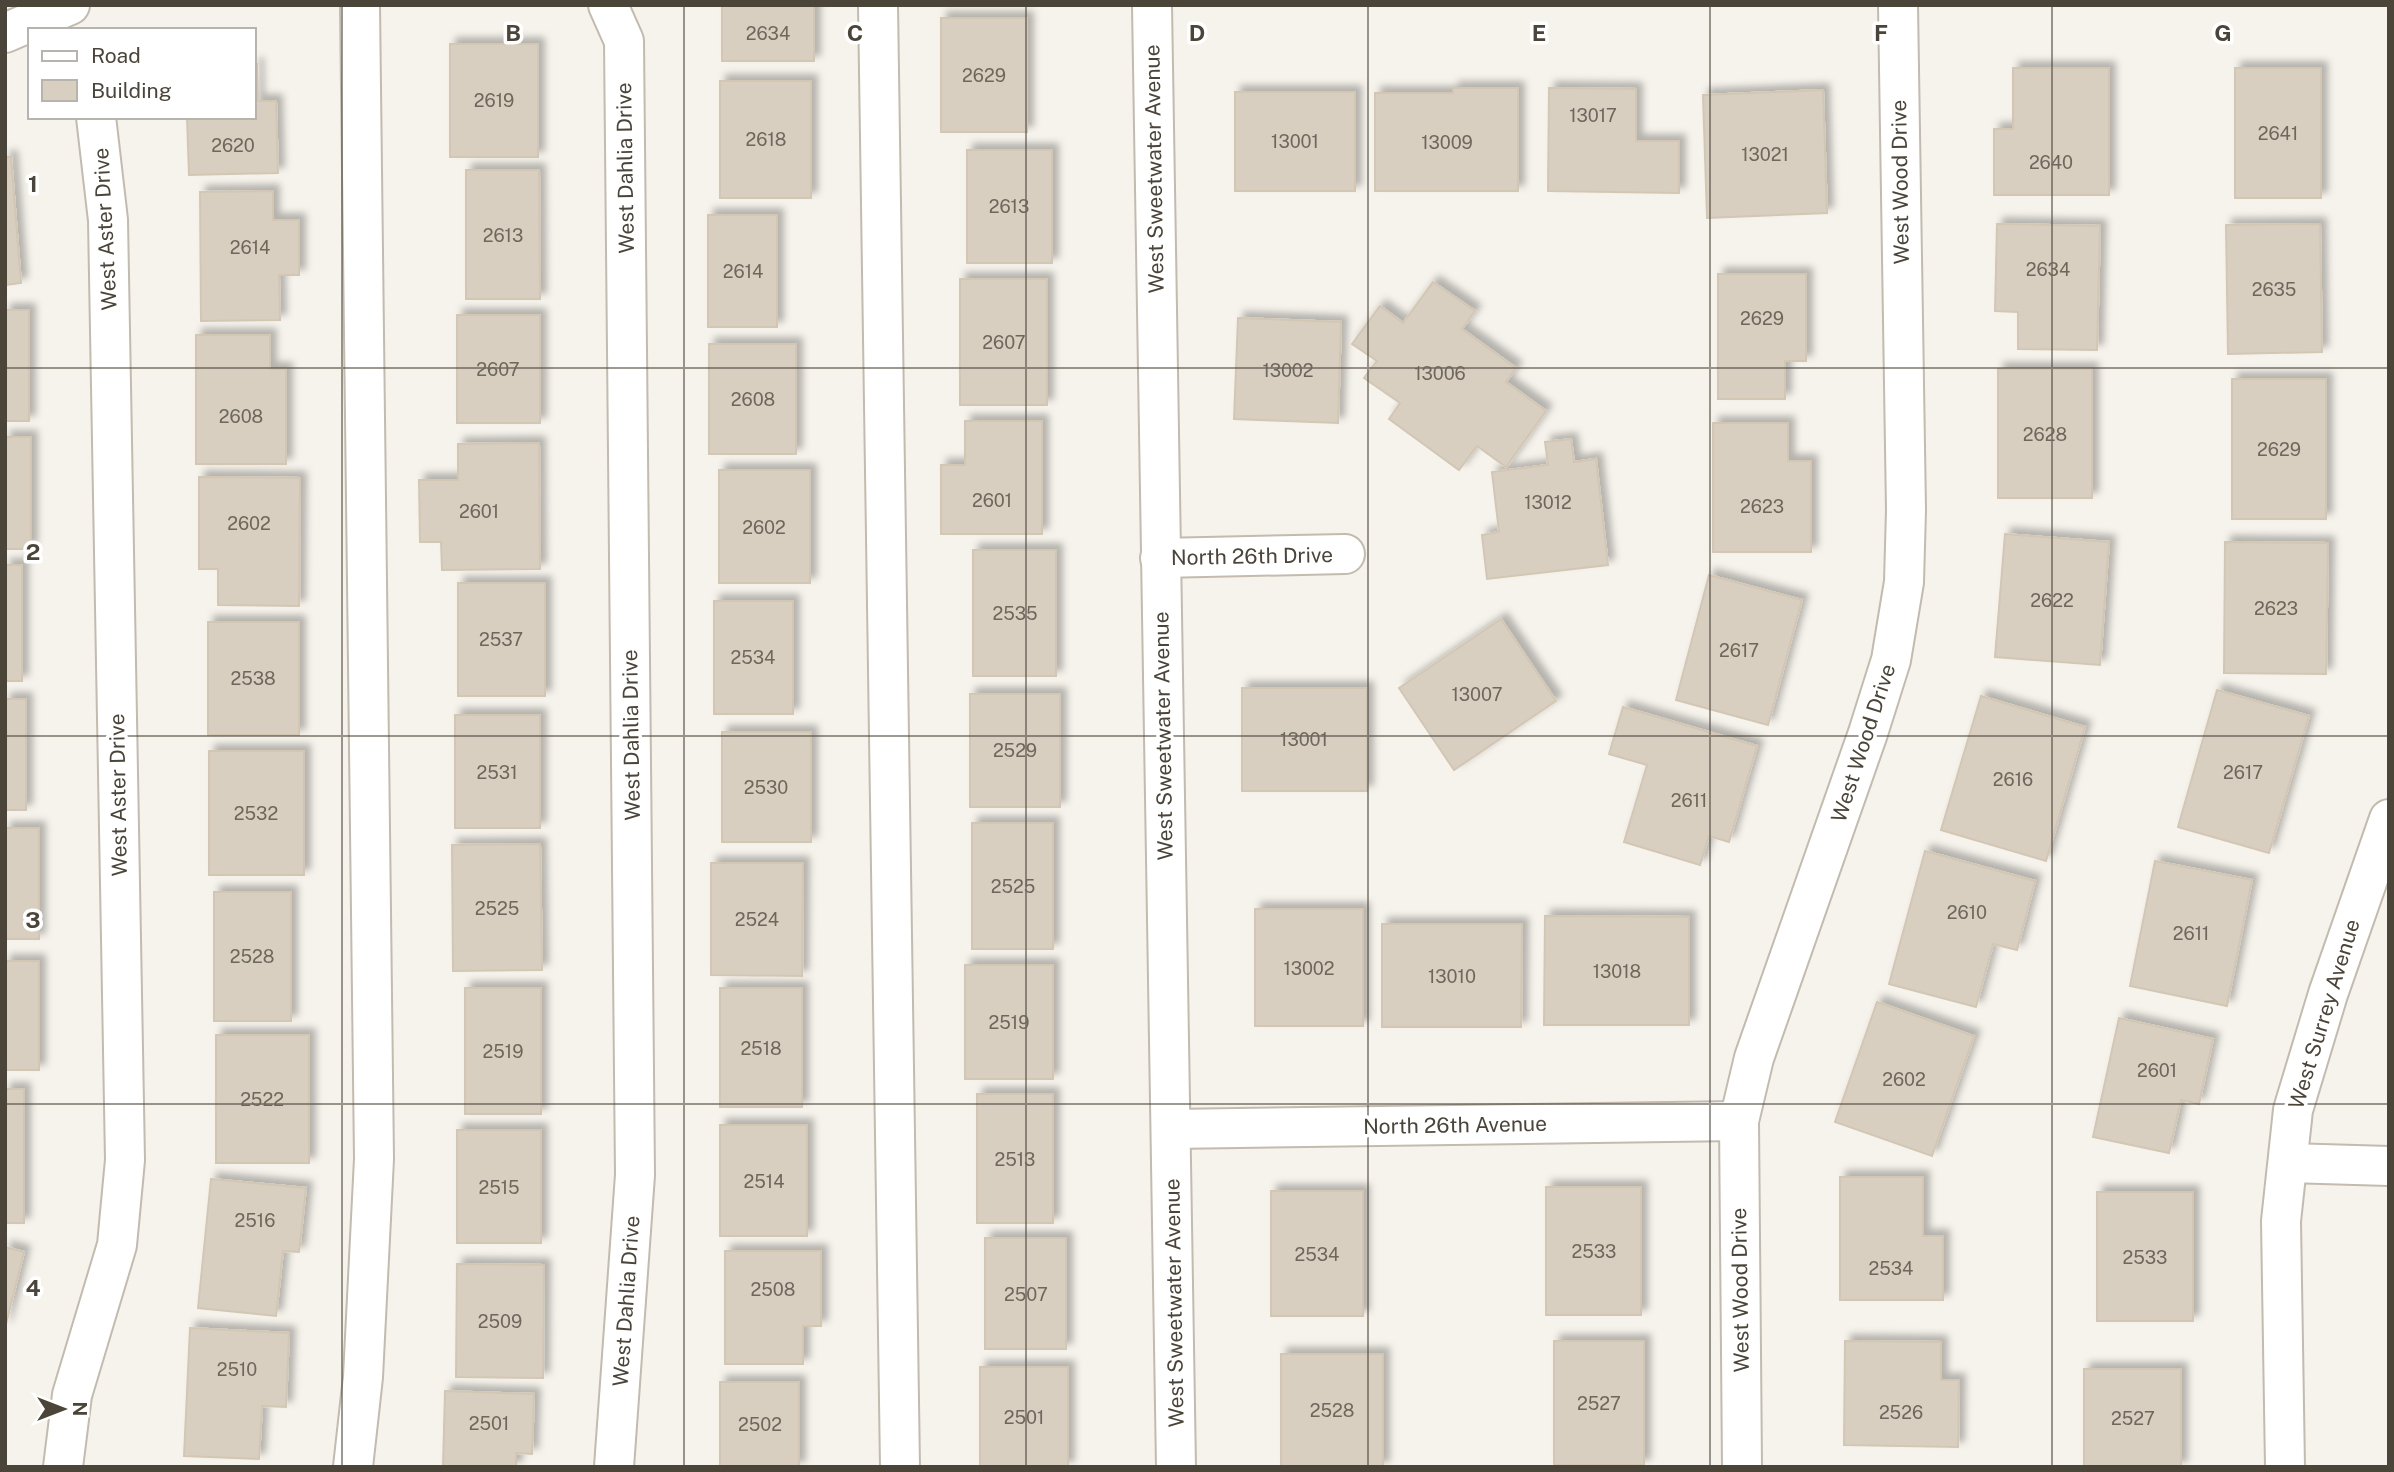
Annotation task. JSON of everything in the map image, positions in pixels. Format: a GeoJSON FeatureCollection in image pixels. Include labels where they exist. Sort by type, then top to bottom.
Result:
{"type":"FeatureCollection","features":[{"type":"Feature","properties":{"kind":"street"},"geometry":{"type":"LineString","coordinates":[[5,33],[71,5],[77,28]]}},
{"type":"Feature","properties":{"kind":"street"},"geometry":{"type":"LineString","coordinates":[[353,1467],[363,1377],[374,1158],[360,5]]}},
{"type":"Feature","properties":{"kind":"street","name":"West Dahlia Drive"},"geometry":{"type":"LineString","coordinates":[[608,5],[624,41],[635,1175],[614,1467]]}},
{"type":"Feature","properties":{"kind":"street"},"geometry":{"type":"LineString","coordinates":[[878,5],[900,1467]]}},
{"type":"Feature","properties":{"kind":"street","name":"West Sweetwater Avenue"},"geometry":{"type":"LineString","coordinates":[[1152,5],[1177,1467]]}},
{"type":"Feature","properties":{"kind":"street","name":"West Wood Drive"},"geometry":{"type":"LineString","coordinates":[[1742,1467],[1739,1121],[1754,1058],[1891,660],[1904,582],[1906,510],[1898,5]]}},
{"type":"Feature","properties":{"kind":"street","name":"West Aster Drive"},"geometry":{"type":"LineString","coordinates":[[63,1467],[72,1395],[117,1245],[125,1160],[108,220],[96,119]]}},
{"type":"Feature","properties":{"kind":"street","name":"North 26th Drive"},"geometry":{"type":"LineString","coordinates":[[1160,558],[1345,554]]}},
{"type":"Feature","properties":{"kind":"street","name":"West Surrey Avenue"},"geometry":{"type":"LineString","coordinates":[[2285,1467],[2281,1221],[2293,1110],[2328,994],[2389,818]]}},
{"type":"Feature","properties":{"kind":"street","name":"North 26th Avenue"},"geometry":{"type":"LineString","coordinates":[[1172,1129],[1739,1121]]}},
{"type":"Feature","properties":{"kind":"street"},"geometry":{"type":"LineString","coordinates":[[2288,1163],[2389,1166]]}},
{"type":"Feature","properties":{"kind":"building"},"geometry":{"type":"Polygon","coordinates":[[[722,5],[814,5],[814,61],[722,61],[722,5]]]}},
{"type":"Feature","properties":{"kind":"building"},"geometry":{"type":"Polygon","coordinates":[[[941,18],[1027,18],[1027,132],[941,132],[941,18]]]}},
{"type":"Feature","properties":{"kind":"building"},"geometry":{"type":"Polygon","coordinates":[[[450,44],[538,44],[538,157],[450,157],[450,44]]]}},
{"type":"Feature","properties":{"kind":"building"},"geometry":{"type":"Polygon","coordinates":[[[257,64],[258,101],[276,101],[278,173],[189,175],[187,119],[256,119],[257,64]]]}},
{"type":"Feature","properties":{"kind":"building"},"geometry":{"type":"Polygon","coordinates":[[[2013,68],[2109,68],[2109,195],[1994,195],[1994,129],[2013,129],[2013,68]]]}},
{"type":"Feature","properties":{"kind":"building"},"geometry":{"type":"Polygon","coordinates":[[[2235,68],[2321,68],[2321,198],[2235,198],[2235,68]]]}},
{"type":"Feature","properties":{"kind":"building"},"geometry":{"type":"Polygon","coordinates":[[[720,81],[811,81],[811,198],[720,198],[720,81]]]}},
{"type":"Feature","properties":{"kind":"building"},"geometry":{"type":"Polygon","coordinates":[[[1453,88],[1518,88],[1518,191],[1375,191],[1375,93],[1453,93],[1453,88]]]}},
{"type":"Feature","properties":{"kind":"building"},"geometry":{"type":"Polygon","coordinates":[[[1549,88],[1636,89],[1636,141],[1679,141],[1679,193],[1548,191],[1549,88]]]}},
{"type":"Feature","properties":{"kind":"building"},"geometry":{"type":"Polygon","coordinates":[[[1823,90],[1827,213],[1707,218],[1703,95],[1823,90]]]}},
{"type":"Feature","properties":{"kind":"building"},"geometry":{"type":"Polygon","coordinates":[[[1235,92],[1355,92],[1355,191],[1235,191],[1235,92]]]}},
{"type":"Feature","properties":{"kind":"building"},"geometry":{"type":"Polygon","coordinates":[[[967,150],[1052,150],[1052,263],[967,263],[967,150]]]}},
{"type":"Feature","properties":{"kind":"building"},"geometry":{"type":"Polygon","coordinates":[[[5,157],[11,157],[21,283],[5,285],[5,157]]]}},
{"type":"Feature","properties":{"kind":"building"},"geometry":{"type":"Polygon","coordinates":[[[466,170],[539,170],[540,299],[466,299],[466,170]]]}},
{"type":"Feature","properties":{"kind":"building"},"geometry":{"type":"Polygon","coordinates":[[[273,191],[273,220],[299,220],[299,275],[279,275],[280,320],[201,321],[200,192],[273,191]]]}},
{"type":"Feature","properties":{"kind":"building"},"geometry":{"type":"Polygon","coordinates":[[[708,215],[777,215],[777,327],[708,327],[708,215]]]}},
{"type":"Feature","properties":{"kind":"building"},"geometry":{"type":"Polygon","coordinates":[[[1997,224],[2100,226],[2097,350],[2018,349],[2018,312],[1995,311],[1997,224]]]}},
{"type":"Feature","properties":{"kind":"building"},"geometry":{"type":"Polygon","coordinates":[[[2320,224],[2322,352],[2228,354],[2226,225],[2320,224]]]}},
{"type":"Feature","properties":{"kind":"building"},"geometry":{"type":"Polygon","coordinates":[[[1718,274],[1806,274],[1806,361],[1785,361],[1785,399],[1718,399],[1718,274]]]}},
{"type":"Feature","properties":{"kind":"building"},"geometry":{"type":"Polygon","coordinates":[[[960,279],[1047,279],[1047,405],[960,405],[960,279]]]}},
{"type":"Feature","properties":{"kind":"building"},"geometry":{"type":"Polygon","coordinates":[[[1433,282],[1475,311],[1462,329],[1516,368],[1506,382],[1546,411],[1506,467],[1477,446],[1459,470],[1389,419],[1400,403],[1364,378],[1377,361],[1352,344],[1380,306],[1403,323],[1433,282]]]}},
{"type":"Feature","properties":{"kind":"building"},"geometry":{"type":"Polygon","coordinates":[[[5,310],[29,310],[29,421],[5,421],[5,310]]]}},
{"type":"Feature","properties":{"kind":"building"},"geometry":{"type":"Polygon","coordinates":[[[457,315],[540,315],[540,423],[457,423],[457,315]]]}},
{"type":"Feature","properties":{"kind":"building"},"geometry":{"type":"Polygon","coordinates":[[[1238,318],[1341,322],[1338,423],[1234,419],[1238,318]]]}},
{"type":"Feature","properties":{"kind":"building"},"geometry":{"type":"Polygon","coordinates":[[[196,335],[270,335],[270,369],[286,369],[286,464],[196,464],[196,335]]]}},
{"type":"Feature","properties":{"kind":"building"},"geometry":{"type":"Polygon","coordinates":[[[709,344],[796,344],[796,454],[709,454],[709,344]]]}},
{"type":"Feature","properties":{"kind":"building"},"geometry":{"type":"Polygon","coordinates":[[[1998,369],[2092,369],[2092,498],[1998,498],[1998,369]]]}},
{"type":"Feature","properties":{"kind":"building"},"geometry":{"type":"Polygon","coordinates":[[[2232,379],[2326,379],[2326,519],[2232,519],[2232,379]]]}},
{"type":"Feature","properties":{"kind":"building"},"geometry":{"type":"Polygon","coordinates":[[[965,421],[1042,421],[1042,534],[941,534],[941,465],[965,465],[965,421]]]}},
{"type":"Feature","properties":{"kind":"building"},"geometry":{"type":"Polygon","coordinates":[[[1713,423],[1788,423],[1788,461],[1811,461],[1811,552],[1713,552],[1713,423]]]}},
{"type":"Feature","properties":{"kind":"building"},"geometry":{"type":"Polygon","coordinates":[[[5,437],[31,437],[31,549],[5,549],[5,437]]]}},
{"type":"Feature","properties":{"kind":"building"},"geometry":{"type":"Polygon","coordinates":[[[1571,439],[1574,462],[1596,459],[1608,565],[1487,579],[1482,535],[1499,532],[1492,472],[1548,465],[1545,442],[1571,439]]]}},
{"type":"Feature","properties":{"kind":"building"},"geometry":{"type":"Polygon","coordinates":[[[539,443],[540,569],[442,570],[441,542],[420,542],[419,480],[458,480],[458,444],[539,443]]]}},
{"type":"Feature","properties":{"kind":"building"},"geometry":{"type":"Polygon","coordinates":[[[719,470],[810,470],[810,583],[719,583],[719,470]]]}},
{"type":"Feature","properties":{"kind":"building"},"geometry":{"type":"Polygon","coordinates":[[[199,477],[300,478],[299,606],[218,605],[218,569],[199,569],[199,477]]]}},
{"type":"Feature","properties":{"kind":"building"},"geometry":{"type":"Polygon","coordinates":[[[2005,534],[2109,542],[2100,665],[1995,657],[2005,534]]]}},
{"type":"Feature","properties":{"kind":"building"},"geometry":{"type":"Polygon","coordinates":[[[2225,542],[2328,543],[2326,674],[2224,673],[2225,542]]]}},
{"type":"Feature","properties":{"kind":"building"},"geometry":{"type":"Polygon","coordinates":[[[973,550],[1056,550],[1056,676],[973,676],[973,550]]]}},
{"type":"Feature","properties":{"kind":"building"},"geometry":{"type":"Polygon","coordinates":[[[5,565],[22,565],[22,681],[5,681],[5,565]]]}},
{"type":"Feature","properties":{"kind":"building"},"geometry":{"type":"Polygon","coordinates":[[[1709,575],[1802,600],[1768,725],[1676,700],[1709,575]]]}},
{"type":"Feature","properties":{"kind":"building"},"geometry":{"type":"Polygon","coordinates":[[[458,583],[545,583],[545,696],[458,696],[458,583]]]}},
{"type":"Feature","properties":{"kind":"building"},"geometry":{"type":"Polygon","coordinates":[[[714,601],[793,601],[793,714],[714,714],[714,601]]]}},
{"type":"Feature","properties":{"kind":"building"},"geometry":{"type":"Polygon","coordinates":[[[1501,619],[1556,701],[1454,770],[1399,688],[1501,619]]]}},
{"type":"Feature","properties":{"kind":"building"},"geometry":{"type":"Polygon","coordinates":[[[208,622],[299,622],[299,735],[208,735],[208,622]]]}},
{"type":"Feature","properties":{"kind":"building"},"geometry":{"type":"Polygon","coordinates":[[[1242,688],[1367,688],[1367,791],[1242,791],[1242,688]]]}},
{"type":"Feature","properties":{"kind":"building"},"geometry":{"type":"Polygon","coordinates":[[[2217,690],[2309,716],[2269,853],[2178,827],[2217,690]]]}},
{"type":"Feature","properties":{"kind":"building"},"geometry":{"type":"Polygon","coordinates":[[[970,694],[1060,694],[1060,807],[970,807],[970,694]]]}},
{"type":"Feature","properties":{"kind":"building"},"geometry":{"type":"Polygon","coordinates":[[[1981,696],[2085,727],[2046,861],[1941,830],[1981,696]]]}},
{"type":"Feature","properties":{"kind":"building"},"geometry":{"type":"Polygon","coordinates":[[[5,699],[26,699],[26,810],[5,810],[5,699]]]}},
{"type":"Feature","properties":{"kind":"building"},"geometry":{"type":"Polygon","coordinates":[[[1623,707],[1757,746],[1729,842],[1709,836],[1700,865],[1624,842],[1647,765],[1609,754],[1623,707]]]}},
{"type":"Feature","properties":{"kind":"building"},"geometry":{"type":"Polygon","coordinates":[[[455,715],[540,715],[540,828],[455,828],[455,715]]]}},
{"type":"Feature","properties":{"kind":"building"},"geometry":{"type":"Polygon","coordinates":[[[722,732],[811,732],[811,842],[722,842],[722,732]]]}},
{"type":"Feature","properties":{"kind":"building"},"geometry":{"type":"Polygon","coordinates":[[[209,751],[304,751],[304,875],[209,875],[209,751]]]}},
{"type":"Feature","properties":{"kind":"building"},"geometry":{"type":"Polygon","coordinates":[[[972,823],[1053,823],[1053,949],[972,949],[972,823]]]}},
{"type":"Feature","properties":{"kind":"building"},"geometry":{"type":"Polygon","coordinates":[[[5,828],[39,828],[39,939],[5,939],[5,828]]]}},
{"type":"Feature","properties":{"kind":"building"},"geometry":{"type":"Polygon","coordinates":[[[540,844],[542,970],[453,971],[452,845],[540,844]]]}},
{"type":"Feature","properties":{"kind":"building"},"geometry":{"type":"Polygon","coordinates":[[[1925,851],[2035,881],[2017,950],[1993,944],[1976,1007],[1889,984],[1925,851]]]}},
{"type":"Feature","properties":{"kind":"building"},"geometry":{"type":"Polygon","coordinates":[[[2155,861],[2252,880],[2227,1006],[2130,986],[2155,861]]]}},
{"type":"Feature","properties":{"kind":"building"},"geometry":{"type":"Polygon","coordinates":[[[711,863],[803,863],[802,976],[711,975],[711,863]]]}},
{"type":"Feature","properties":{"kind":"building"},"geometry":{"type":"Polygon","coordinates":[[[214,892],[291,892],[291,1021],[214,1021],[214,892]]]}},
{"type":"Feature","properties":{"kind":"building"},"geometry":{"type":"Polygon","coordinates":[[[1255,909],[1363,909],[1363,1026],[1255,1026],[1255,909]]]}},
{"type":"Feature","properties":{"kind":"building"},"geometry":{"type":"Polygon","coordinates":[[[1545,916],[1689,917],[1689,1025],[1544,1025],[1545,916]]]}},
{"type":"Feature","properties":{"kind":"building"},"geometry":{"type":"Polygon","coordinates":[[[1382,924],[1522,924],[1521,1027],[1382,1027],[1382,924]]]}},
{"type":"Feature","properties":{"kind":"building"},"geometry":{"type":"Polygon","coordinates":[[[5,961],[39,961],[39,1070],[5,1070],[5,961]]]}},
{"type":"Feature","properties":{"kind":"building"},"geometry":{"type":"Polygon","coordinates":[[[965,965],[1053,965],[1053,1079],[965,1079],[965,965]]]}},
{"type":"Feature","properties":{"kind":"building"},"geometry":{"type":"Polygon","coordinates":[[[465,988],[541,988],[541,1114],[465,1114],[465,988]]]}},
{"type":"Feature","properties":{"kind":"building"},"geometry":{"type":"Polygon","coordinates":[[[720,988],[802,988],[802,1107],[720,1107],[720,988]]]}},
{"type":"Feature","properties":{"kind":"building"},"geometry":{"type":"Polygon","coordinates":[[[1877,1002],[1974,1036],[1932,1156],[1835,1122],[1877,1002]]]}},
{"type":"Feature","properties":{"kind":"building"},"geometry":{"type":"Polygon","coordinates":[[[2119,1018],[2213,1039],[2199,1104],[2181,1100],[2169,1153],[2093,1137],[2119,1018]]]}},
{"type":"Feature","properties":{"kind":"building"},"geometry":{"type":"Polygon","coordinates":[[[216,1035],[309,1035],[309,1163],[216,1163],[216,1035]]]}},
{"type":"Feature","properties":{"kind":"building"},"geometry":{"type":"Polygon","coordinates":[[[5,1089],[24,1089],[24,1223],[5,1223],[5,1089]]]}},
{"type":"Feature","properties":{"kind":"building"},"geometry":{"type":"Polygon","coordinates":[[[977,1094],[1053,1094],[1053,1223],[977,1223],[977,1094]]]}},
{"type":"Feature","properties":{"kind":"building"},"geometry":{"type":"Polygon","coordinates":[[[720,1125],[807,1125],[807,1236],[720,1236],[720,1125]]]}},
{"type":"Feature","properties":{"kind":"building"},"geometry":{"type":"Polygon","coordinates":[[[457,1130],[541,1130],[541,1243],[457,1243],[457,1130]]]}},
{"type":"Feature","properties":{"kind":"building"},"geometry":{"type":"Polygon","coordinates":[[[1840,1177],[1923,1177],[1923,1236],[1943,1236],[1943,1300],[1840,1300],[1840,1177]]]}},
{"type":"Feature","properties":{"kind":"building"},"geometry":{"type":"Polygon","coordinates":[[[211,1179],[306,1188],[299,1252],[283,1251],[276,1316],[198,1308],[211,1179]]]}},
{"type":"Feature","properties":{"kind":"building"},"geometry":{"type":"Polygon","coordinates":[[[1546,1187],[1641,1187],[1641,1315],[1546,1315],[1546,1187]]]}},
{"type":"Feature","properties":{"kind":"building"},"geometry":{"type":"Polygon","coordinates":[[[1271,1191],[1363,1191],[1363,1316],[1271,1316],[1271,1191]]]}},
{"type":"Feature","properties":{"kind":"building"},"geometry":{"type":"Polygon","coordinates":[[[2097,1192],[2193,1192],[2193,1321],[2097,1321],[2097,1192]]]}},
{"type":"Feature","properties":{"kind":"building"},"geometry":{"type":"Polygon","coordinates":[[[985,1238],[1066,1238],[1066,1349],[985,1349],[985,1238]]]}},
{"type":"Feature","properties":{"kind":"building"},"geometry":{"type":"Polygon","coordinates":[[[5,1247],[24,1252],[5,1328],[5,1247]]]}},
{"type":"Feature","properties":{"kind":"building"},"geometry":{"type":"Polygon","coordinates":[[[725,1251],[821,1251],[821,1326],[803,1326],[803,1364],[725,1364],[725,1251]]]}},
{"type":"Feature","properties":{"kind":"building"},"geometry":{"type":"Polygon","coordinates":[[[457,1264],[544,1265],[543,1378],[456,1377],[457,1264]]]}},
{"type":"Feature","properties":{"kind":"building"},"geometry":{"type":"Polygon","coordinates":[[[190,1328],[289,1333],[286,1407],[262,1406],[259,1459],[184,1456],[190,1328]]]}},
{"type":"Feature","properties":{"kind":"building"},"geometry":{"type":"Polygon","coordinates":[[[1554,1341],[1644,1341],[1644,1465],[1554,1465],[1554,1341]]]}},
{"type":"Feature","properties":{"kind":"building"},"geometry":{"type":"Polygon","coordinates":[[[1845,1341],[1941,1342],[1941,1380],[1959,1380],[1958,1447],[1844,1445],[1845,1341]]]}},
{"type":"Feature","properties":{"kind":"building"},"geometry":{"type":"Polygon","coordinates":[[[1281,1354],[1383,1354],[1383,1467],[1281,1467],[1281,1354]]]}},
{"type":"Feature","properties":{"kind":"building"},"geometry":{"type":"Polygon","coordinates":[[[980,1367],[1068,1367],[1068,1467],[980,1467],[980,1367]]]}},
{"type":"Feature","properties":{"kind":"building"},"geometry":{"type":"Polygon","coordinates":[[[2084,1369],[2181,1369],[2181,1467],[2084,1467],[2084,1369]]]}},
{"type":"Feature","properties":{"kind":"building"},"geometry":{"type":"Polygon","coordinates":[[[720,1382],[799,1382],[799,1467],[720,1467],[720,1382]]]}},
{"type":"Feature","properties":{"kind":"building"},"geometry":{"type":"Polygon","coordinates":[[[445,1391],[534,1394],[532,1454],[516,1453],[516,1467],[443,1467],[445,1391]]]}}]}
